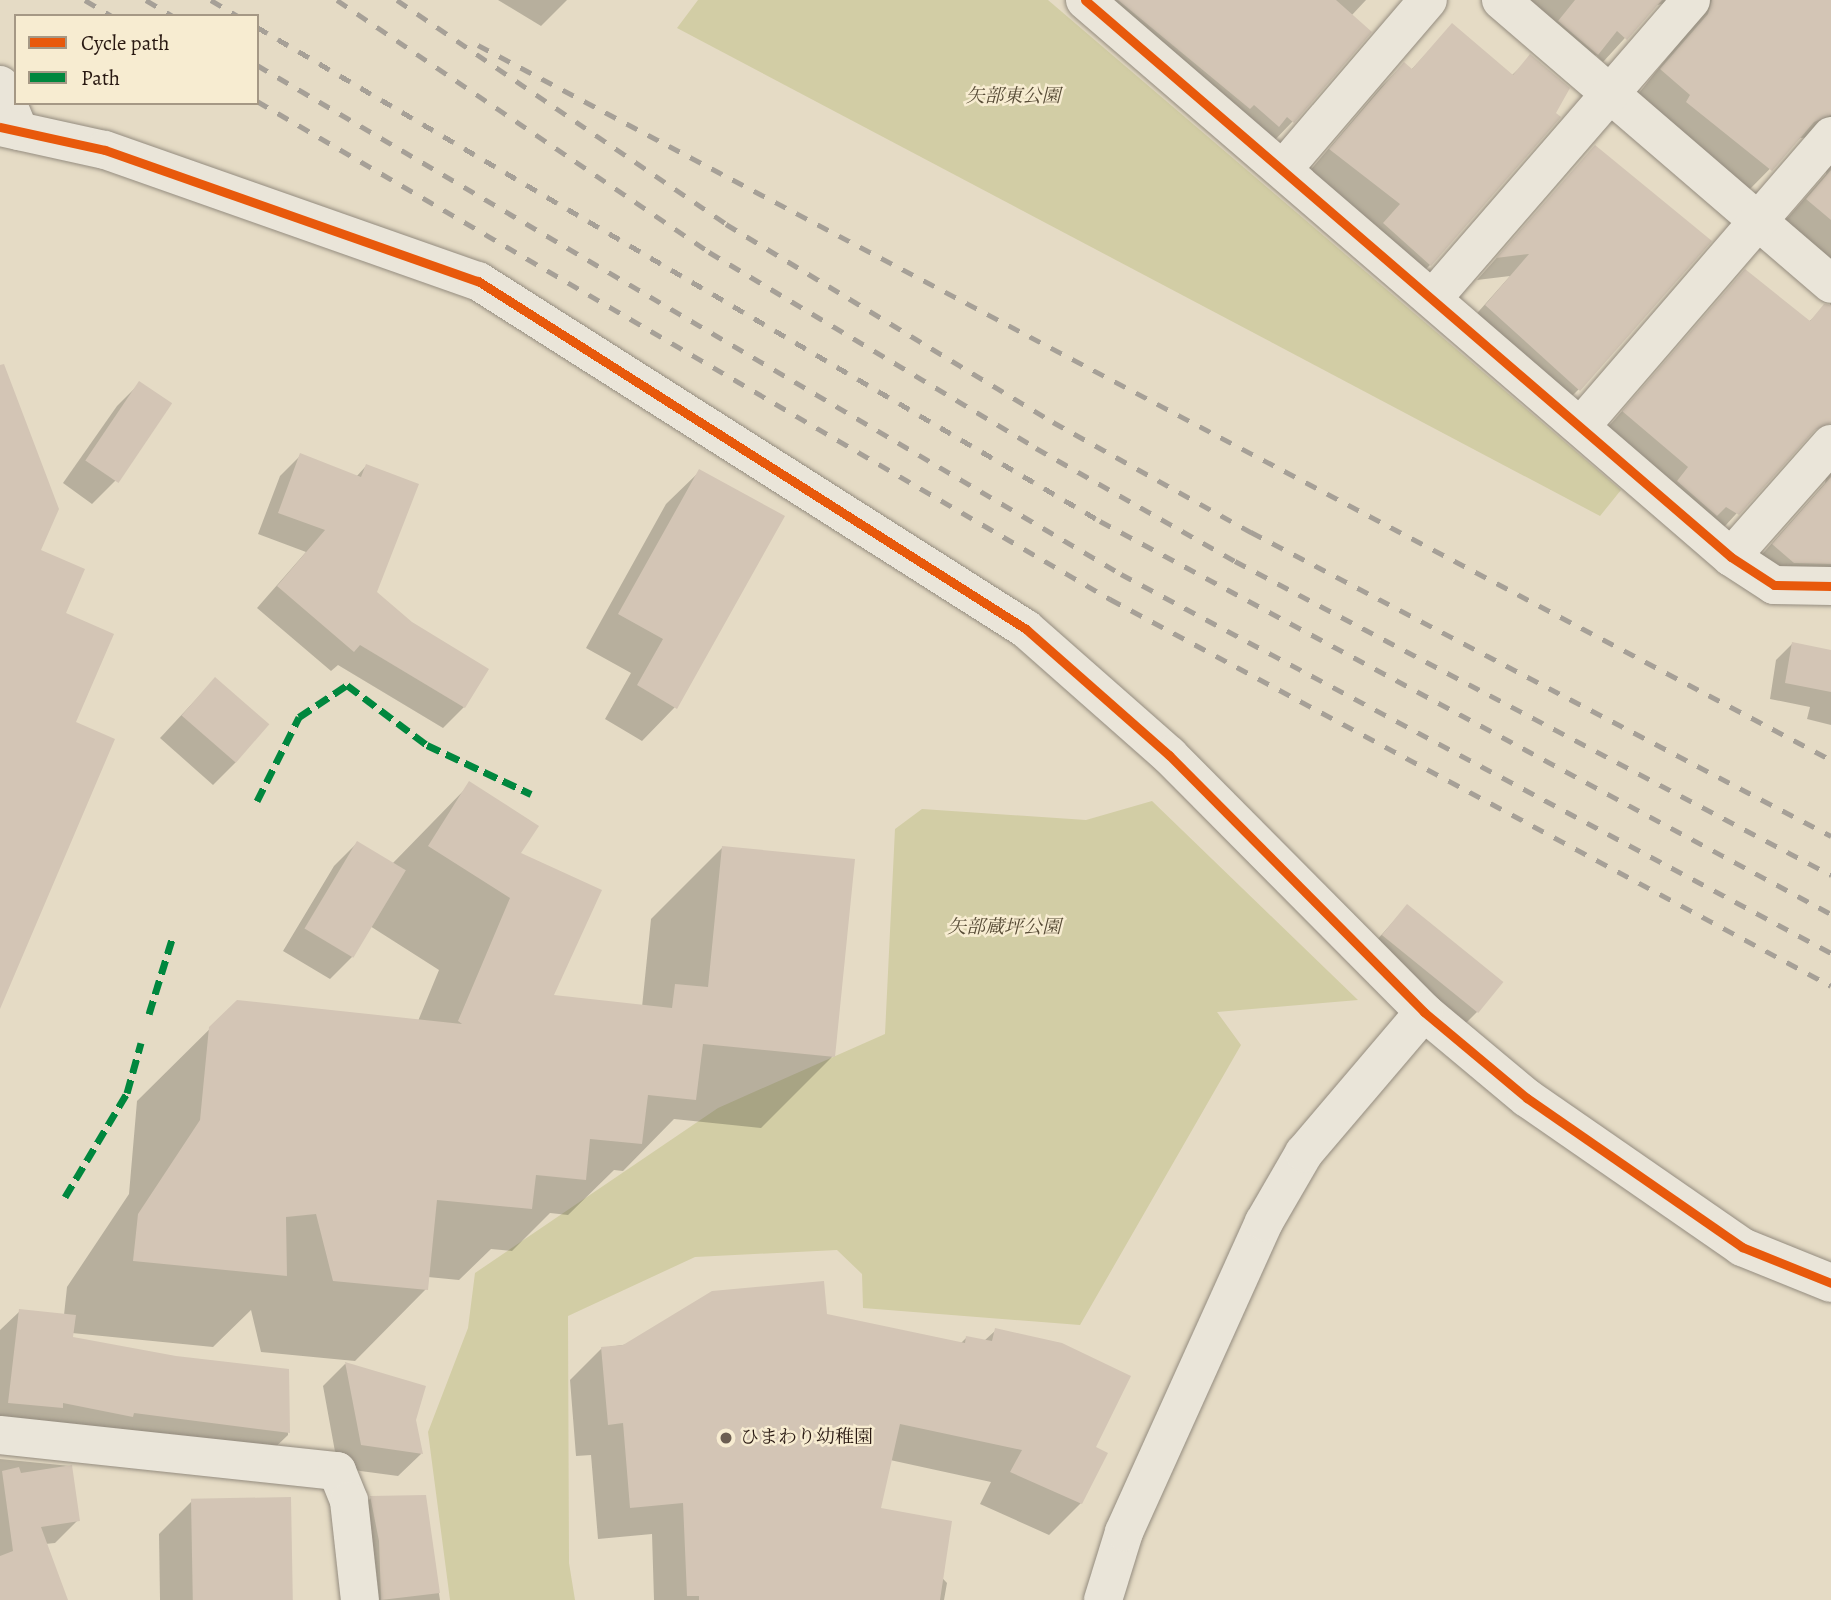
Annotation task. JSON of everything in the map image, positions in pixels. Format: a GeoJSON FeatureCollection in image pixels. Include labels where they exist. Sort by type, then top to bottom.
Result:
{"type":"FeatureCollection","features":[{"type":"Feature","properties":{"kind":"street"},"geometry":{"type":"LineString","coordinates":[[1085,0],[1284,168],[1731,557],[1774,585],[1831,586]]}},
{"type":"Feature","properties":{"kind":"street"},"geometry":{"type":"LineString","coordinates":[[1284,168],[1427,0]]}},
{"type":"Feature","properties":{"kind":"street"},"geometry":{"type":"LineString","coordinates":[[1501,0],[1831,284]]}},
{"type":"Feature","properties":{"kind":"street"},"geometry":{"type":"LineString","coordinates":[[1433,298],[1691,0]]}},
{"type":"Feature","properties":{"kind":"street"},"geometry":{"type":"LineString","coordinates":[[0,85],[9,129],[105,150],[478,281],[1026,629],[1169,755],[1424,1012],[1527,1098],[1742,1247],[1831,1283]]}},
{"type":"Feature","properties":{"kind":"street"},"geometry":{"type":"LineString","coordinates":[[1581,426],[1831,136]]}},
{"type":"Feature","properties":{"kind":"street"},"geometry":{"type":"LineString","coordinates":[[1731,557],[1831,444]]}},
{"type":"Feature","properties":{"kind":"street"},"geometry":{"type":"LineString","coordinates":[[1103,1600],[1124,1532],[1264,1222],[1304,1153],[1424,1012]]}},
{"type":"Feature","properties":{"kind":"street"},"geometry":{"type":"LineString","coordinates":[[0,1435],[337,1471],[349,1501],[360,1600]]}},
{"type":"Feature","properties":{"kind":"green space","name":"矢部東公園"},"geometry":{"type":"Polygon","coordinates":[[[698,0],[1048,0],[1621,490],[1600,516],[677,28],[698,0]]]}},
{"type":"Feature","properties":{"kind":"green space","name":"矢部蔵坪公園"},"geometry":{"type":"Polygon","coordinates":[[[1152,801],[1358,1000],[1217,1012],[1241,1045],[1080,1325],[863,1308],[862,1274],[837,1250],[695,1257],[568,1316],[569,1563],[575,1600],[450,1600],[428,1432],[468,1328],[475,1273],[718,1108],[885,1034],[895,829],[922,809],[1086,820],[1152,801]]]}},
{"type":"Feature","properties":{"kind":"building"},"geometry":{"type":"Polygon","coordinates":[[[1118,0],[1336,0],[1372,32],[1294,123],[1287,117],[1279,127],[1254,105],[1250,109],[1118,0]]]}},
{"type":"Feature","properties":{"kind":"building"},"geometry":{"type":"Polygon","coordinates":[[[1575,0],[1662,0],[1627,40],[1617,31],[1598,55],[1558,21],[1575,0]]]}},
{"type":"Feature","properties":{"kind":"building"},"geometry":{"type":"Polygon","coordinates":[[[1712,0],[1831,0],[1831,115],[1814,122],[1772,171],[1686,102],[1690,95],[1660,69],[1708,14],[1712,0]]]}},
{"type":"Feature","properties":{"kind":"building"},"geometry":{"type":"Polygon","coordinates":[[[1452,23],[1513,75],[1530,54],[1570,88],[1556,113],[1561,117],[1431,266],[1383,223],[1400,204],[1329,149],[1404,62],[1412,69],[1452,23]]]}},
{"type":"Feature","properties":{"kind":"building"},"geometry":{"type":"Polygon","coordinates":[[[1595,145],[1712,241],[1580,391],[1485,305],[1529,254],[1496,258],[1595,145]]]}},
{"type":"Feature","properties":{"kind":"building"},"geometry":{"type":"Polygon","coordinates":[[[1831,170],[1831,220],[1806,199],[1831,170]]]}},
{"type":"Feature","properties":{"kind":"building"},"geometry":{"type":"Polygon","coordinates":[[[1745,269],[1810,321],[1824,304],[1831,305],[1831,423],[1815,430],[1739,515],[1726,507],[1717,516],[1677,481],[1688,467],[1622,411],[1745,269]]]}},
{"type":"Feature","properties":{"kind":"building"},"geometry":{"type":"Polygon","coordinates":[[[4,364],[59,509],[41,550],[85,569],[66,613],[114,634],[76,722],[115,739],[0,1009],[0,365],[4,364]]]}},
{"type":"Feature","properties":{"kind":"building"},"geometry":{"type":"Polygon","coordinates":[[[139,381],[172,403],[118,483],[85,461],[139,381]]]}},
{"type":"Feature","properties":{"kind":"building"},"geometry":{"type":"Polygon","coordinates":[[[300,453],[361,477],[366,464],[419,484],[377,592],[412,622],[489,669],[465,708],[360,645],[354,652],[277,586],[325,530],[278,513],[300,453]]]}},
{"type":"Feature","properties":{"kind":"building"},"geometry":{"type":"Polygon","coordinates":[[[699,469],[785,516],[677,709],[637,685],[663,639],[618,614],[699,469]]]}},
{"type":"Feature","properties":{"kind":"building"},"geometry":{"type":"Polygon","coordinates":[[[1831,477],[1831,564],[1794,563],[1772,544],[1831,477]]]}},
{"type":"Feature","properties":{"kind":"building"},"geometry":{"type":"Polygon","coordinates":[[[1792,642],[1831,650],[1831,692],[1785,683],[1792,642]]]}},
{"type":"Feature","properties":{"kind":"building"},"geometry":{"type":"Polygon","coordinates":[[[215,677],[269,724],[236,763],[182,715],[215,677]]]}},
{"type":"Feature","properties":{"kind":"building"},"geometry":{"type":"Polygon","coordinates":[[[469,781],[539,826],[521,853],[602,890],[554,995],[672,1008],[675,984],[708,987],[722,846],[855,859],[835,1057],[703,1044],[696,1100],[648,1095],[642,1144],[590,1139],[586,1180],[536,1175],[532,1209],[437,1200],[428,1290],[333,1281],[316,1214],[286,1217],[287,1276],[133,1261],[138,1214],[200,1120],[209,1027],[237,1000],[462,1024],[458,1021],[510,898],[428,846],[469,781]]]}},
{"type":"Feature","properties":{"kind":"building"},"geometry":{"type":"Polygon","coordinates":[[[357,841],[406,870],[353,958],[304,928],[357,841]]]}},
{"type":"Feature","properties":{"kind":"building"},"geometry":{"type":"Polygon","coordinates":[[[1407,904],[1503,982],[1478,1013],[1382,935],[1407,904]]]}},
{"type":"Feature","properties":{"kind":"building"},"geometry":{"type":"Polygon","coordinates":[[[824,1281],[827,1314],[965,1343],[966,1336],[992,1341],[995,1328],[1062,1343],[1131,1376],[1096,1447],[1108,1453],[1082,1504],[1010,1472],[1022,1450],[900,1424],[881,1508],[952,1521],[940,1600],[699,1600],[699,1596],[687,1596],[683,1503],[630,1508],[623,1423],[608,1425],[601,1347],[623,1345],[712,1291],[824,1281]]]}},
{"type":"Feature","properties":{"kind":"building"},"geometry":{"type":"Polygon","coordinates":[[[19,1309],[76,1315],[73,1337],[176,1356],[289,1369],[290,1433],[134,1413],[133,1417],[63,1403],[63,1408],[8,1403],[19,1309]]]}},
{"type":"Feature","properties":{"kind":"building"},"geometry":{"type":"Polygon","coordinates":[[[345,1362],[426,1386],[416,1420],[423,1454],[361,1445],[345,1362]]]}},
{"type":"Feature","properties":{"kind":"building"},"geometry":{"type":"Polygon","coordinates":[[[72,1465],[80,1521],[41,1527],[68,1600],[0,1600],[0,1556],[13,1551],[2,1471],[19,1467],[21,1473],[72,1465]]]}},
{"type":"Feature","properties":{"kind":"building"},"geometry":{"type":"Polygon","coordinates":[[[426,1495],[440,1593],[381,1600],[379,1541],[370,1496],[426,1495]]]}},
{"type":"Feature","properties":{"kind":"building"},"geometry":{"type":"Polygon","coordinates":[[[291,1497],[293,1600],[193,1600],[191,1499],[291,1497]]]}},
{"type":"Feature","properties":{"kind":"railway"},"geometry":{"type":"LineString","coordinates":[[85,0],[109,14]]}},
{"type":"Feature","properties":{"kind":"railway"},"geometry":{"type":"LineString","coordinates":[[146,0],[170,14]]}},
{"type":"Feature","properties":{"kind":"railway"},"geometry":{"type":"LineString","coordinates":[[211,0],[235,14]]}},
{"type":"Feature","properties":{"kind":"railway"},"geometry":{"type":"LineString","coordinates":[[337,0],[709,252],[1036,448],[1235,561],[1831,875]]}},
{"type":"Feature","properties":{"kind":"railway"},"geometry":{"type":"LineString","coordinates":[[397,0],[726,224],[1053,422],[1251,532],[1831,836]]}},
{"type":"Feature","properties":{"kind":"railway"},"geometry":{"type":"LineString","coordinates":[[259,28],[1100,521],[1831,914]]}},
{"type":"Feature","properties":{"kind":"railway"},"geometry":{"type":"LineString","coordinates":[[478,45],[1831,760]]}},
{"type":"Feature","properties":{"kind":"railway"},"geometry":{"type":"LineString","coordinates":[[259,66],[1121,574],[1831,953]]}},
{"type":"Feature","properties":{"kind":"railway"},"geometry":{"type":"LineString","coordinates":[[259,102],[1110,599],[1831,986]]}},
{"type":"Feature","properties":{"kind":"marked path"},"geometry":{"type":"LineString","coordinates":[[257,801],[299,717],[347,685],[427,745],[531,794]]}},
{"type":"Feature","properties":{"kind":"marked path"},"geometry":{"type":"LineString","coordinates":[[149,1014],[173,936]]}},
{"type":"Feature","properties":{"kind":"marked path"},"geometry":{"type":"LineString","coordinates":[[65,1197],[127,1093],[141,1043]]}},
{"type":"Feature","properties":{"kind":"cycle path"},"geometry":{"type":"LineString","coordinates":[[1085,0],[1731,557],[1774,585],[1831,586]]}},
{"type":"Feature","properties":{"kind":"cycle path"},"geometry":{"type":"LineString","coordinates":[[0,127],[105,150],[478,281],[1026,629],[1169,755],[1424,1012],[1527,1098],[1742,1247],[1831,1283]]}},
{"type":"Feature","properties":{"kind":"place","name":"ひまわり幼稚園"},"geometry":{"type":"Point","coordinates":[726,1438]}}]}
